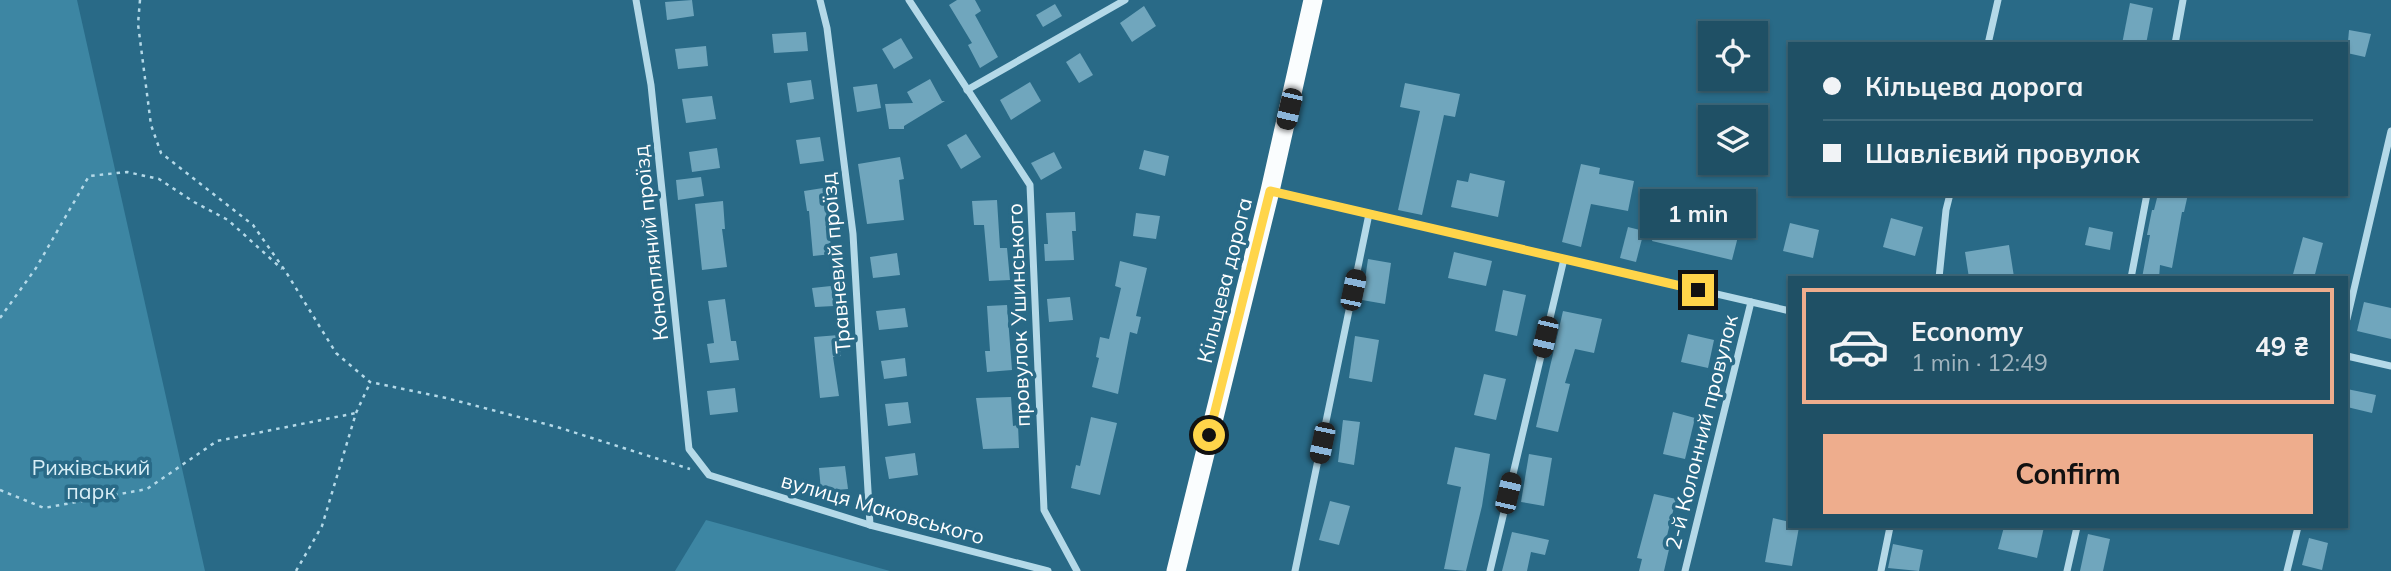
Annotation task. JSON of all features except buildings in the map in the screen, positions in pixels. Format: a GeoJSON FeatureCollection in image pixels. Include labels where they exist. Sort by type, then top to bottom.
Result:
{"type":"FeatureCollection","features":[{"type":"Feature","properties":{"kind":"highway","name":"Кільцева дорога"},"geometry":{"type":"LineString","coordinates":[[1176,571],[1270,191],[1313,0]]}},
{"type":"Feature","properties":{"kind":"street","name":"Конопляний проїзд"},"geometry":{"type":"LineString","coordinates":[[636,0],[651,85],[689,450],[709,475]]}},
{"type":"Feature","properties":{"kind":"street","name":"Травневий проїзд"},"geometry":{"type":"LineString","coordinates":[[820,0],[827,28],[853,234],[870,525]]}},
{"type":"Feature","properties":{"kind":"street","name":"провулок Ушинського"},"geometry":{"type":"LineString","coordinates":[[909,0],[1030,185],[1044,510],[1077,571]]}},
{"type":"Feature","properties":{"kind":"street"},"geometry":{"type":"LineString","coordinates":[[967,90],[1125,0]]}},
{"type":"Feature","properties":{"kind":"street"},"geometry":{"type":"LineString","coordinates":[[1988,42],[1998,0]]}},
{"type":"Feature","properties":{"kind":"street"},"geometry":{"type":"LineString","coordinates":[[2175,42],[2183,0]]}},
{"type":"Feature","properties":{"kind":"street"},"geometry":{"type":"LineString","coordinates":[[2348,315],[2391,131]]}},
{"type":"Feature","properties":{"kind":"street"},"geometry":{"type":"LineString","coordinates":[[1270,191],[1788,311]]}},
{"type":"Feature","properties":{"kind":"street"},"geometry":{"type":"LineString","coordinates":[[1939,276],[1950,196]]}},
{"type":"Feature","properties":{"kind":"street"},"geometry":{"type":"LineString","coordinates":[[2132,276],[2147,196]]}},
{"type":"Feature","properties":{"kind":"street"},"geometry":{"type":"LineString","coordinates":[[1296,571],[1369,214]]}},
{"type":"Feature","properties":{"kind":"street"},"geometry":{"type":"LineString","coordinates":[[1490,571],[1564,259]]}},
{"type":"Feature","properties":{"kind":"street","name":"2-й Колонний провулок"},"geometry":{"type":"LineString","coordinates":[[1685,571],[1751,302]]}},
{"type":"Feature","properties":{"kind":"street"},"geometry":{"type":"LineString","coordinates":[[2348,356],[2391,366]]}},
{"type":"Feature","properties":{"kind":"street","name":"вулиця Маковського"},"geometry":{"type":"LineString","coordinates":[[709,475],[870,525],[1048,571]]}},
{"type":"Feature","properties":{"kind":"street"},"geometry":{"type":"LineString","coordinates":[[1881,571],[1891,528]]}},
{"type":"Feature","properties":{"kind":"street"},"geometry":{"type":"LineString","coordinates":[[2067,571],[2077,528]]}},
{"type":"Feature","properties":{"kind":"street"},"geometry":{"type":"LineString","coordinates":[[2287,571],[2298,528]]}},
{"type":"Feature","properties":{"kind":"path"},"geometry":{"type":"LineString","coordinates":[[140,0],[138,24],[151,125],[161,153],[253,225],[286,272],[336,353],[370,382],[446,398],[557,428],[709,475]]}},
{"type":"Feature","properties":{"kind":"path"},"geometry":{"type":"LineString","coordinates":[[0,318],[36,268],[89,176],[127,172],[159,179],[228,220],[286,272]]}},
{"type":"Feature","properties":{"kind":"path"},"geometry":{"type":"LineString","coordinates":[[296,571],[321,527],[356,413],[370,382]]}},
{"type":"Feature","properties":{"kind":"path"},"geometry":{"type":"LineString","coordinates":[[0,490],[44,508],[147,489],[218,441],[356,413]]}},
{"type":"Feature","properties":{"kind":"green space","name":"Рижівський парк"},"geometry":{"type":"Polygon","coordinates":[[[0,0],[77,0],[205,571],[0,571],[0,0]]]}},
{"type":"Feature","properties":{"kind":"green space"},"geometry":{"type":"Polygon","coordinates":[[[706,520],[890,571],[675,571],[706,520]]]}},
{"type":"Feature","properties":{"kind":"route"},"geometry":{"type":"LineString","coordinates":[[1209,435],[1270,191],[1698,290]]}}]}
